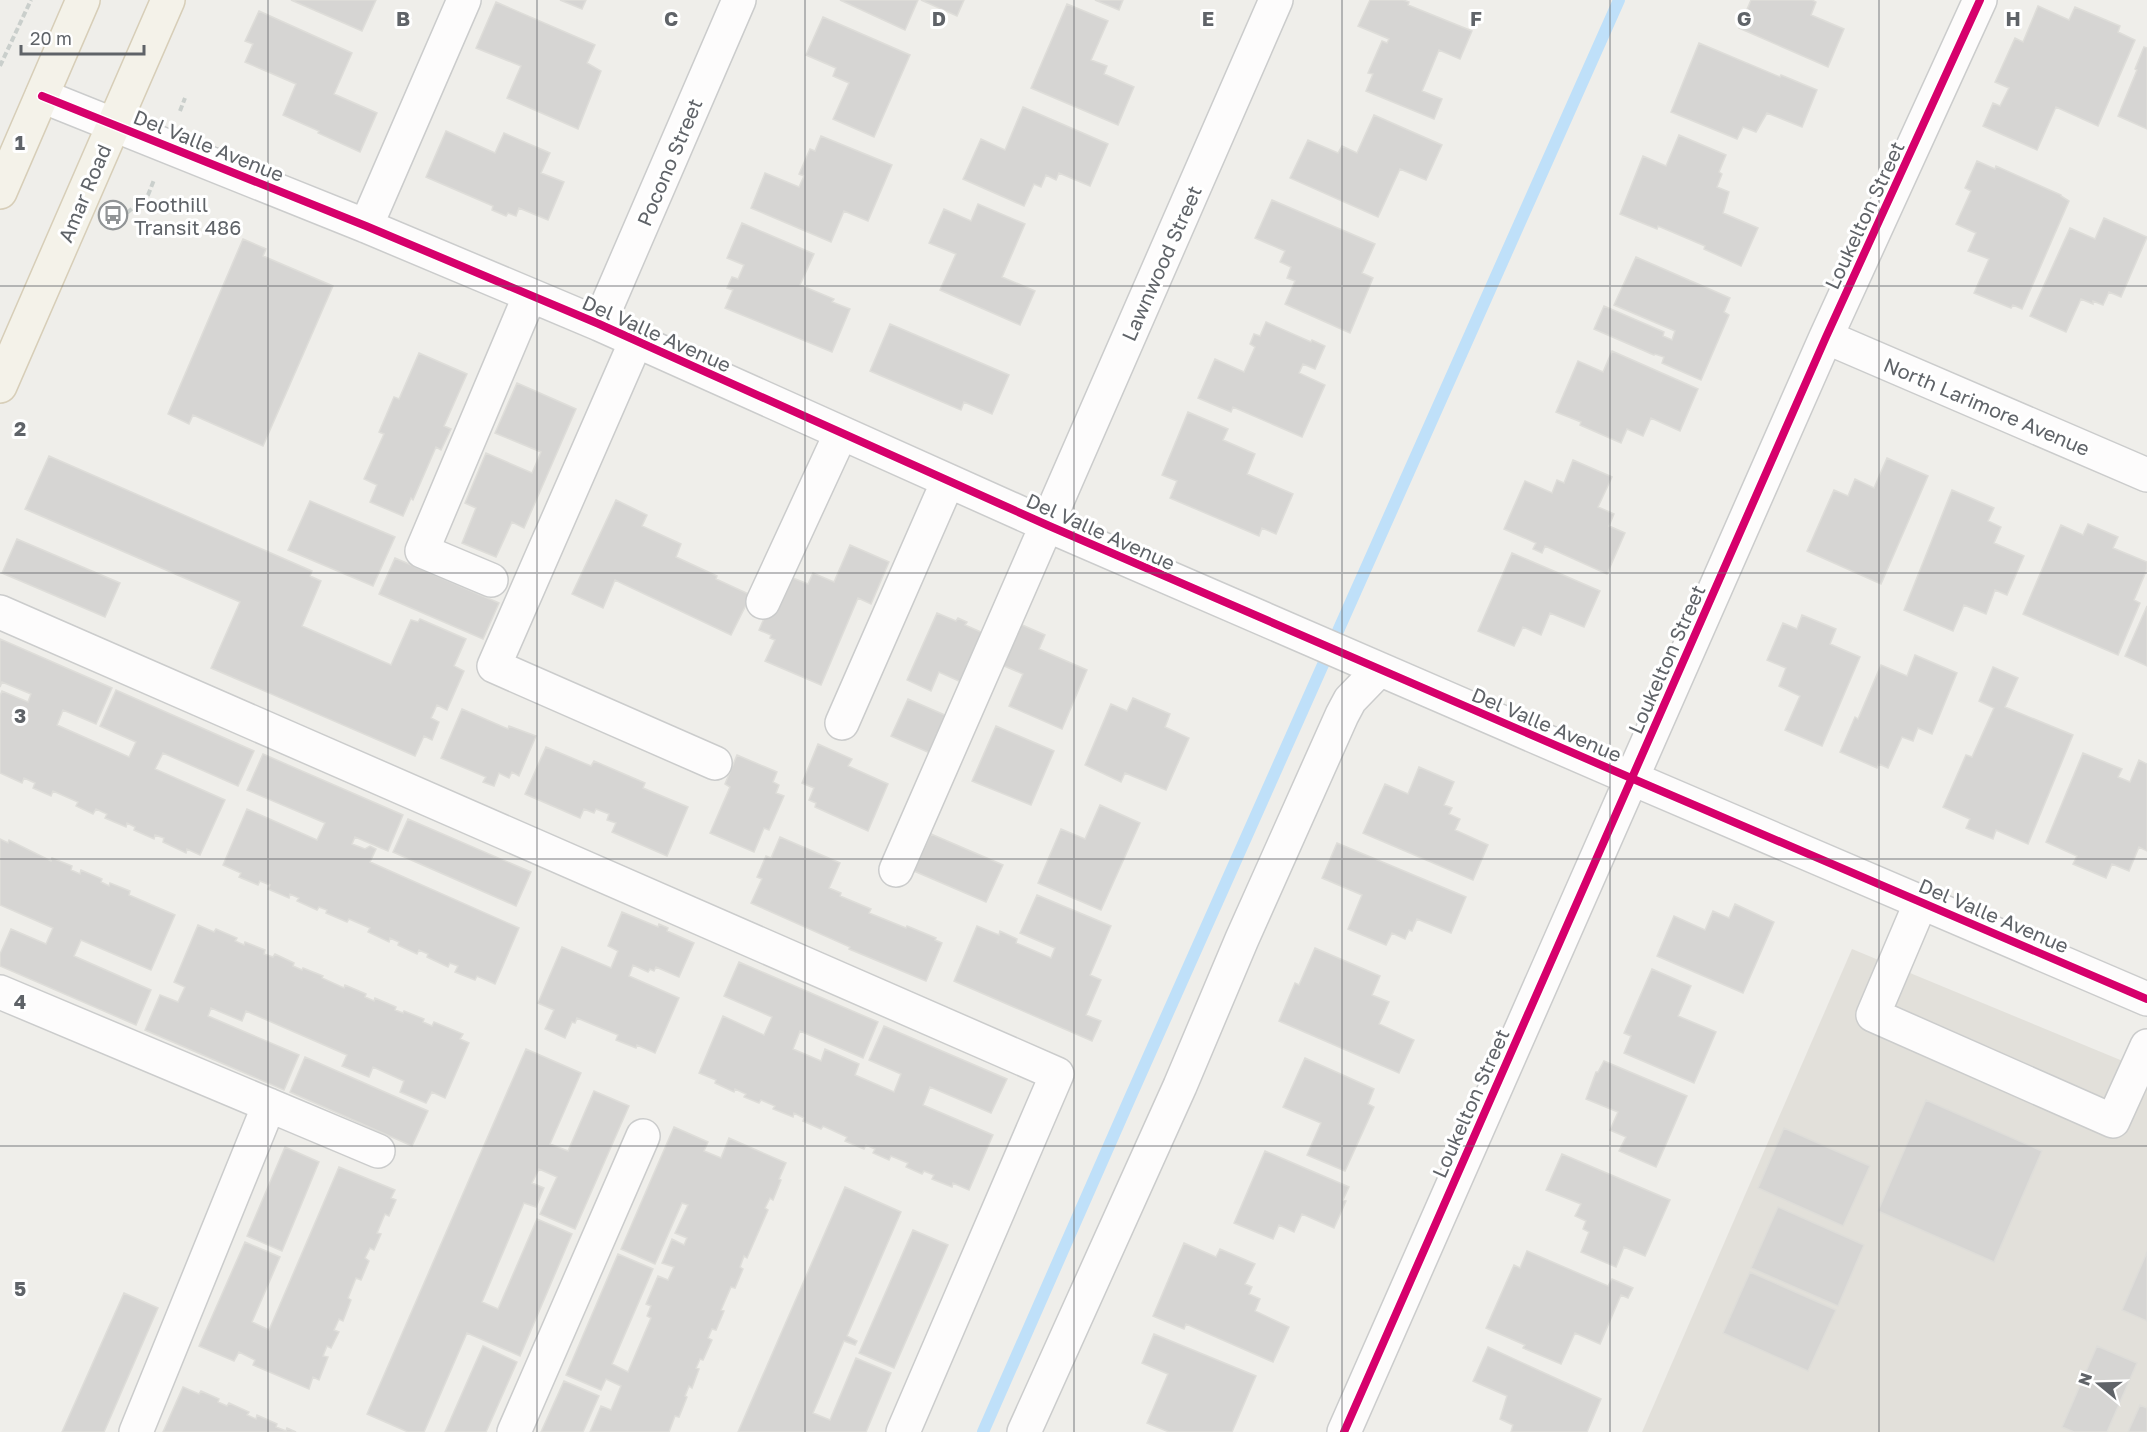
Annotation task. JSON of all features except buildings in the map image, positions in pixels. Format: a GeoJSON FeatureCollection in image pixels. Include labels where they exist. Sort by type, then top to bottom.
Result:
{"type":"FeatureCollection","features":[{"type":"Feature","properties":{"kind":"main road"},"geometry":{"type":"LineString","coordinates":[[0,192],[84,0]]}},
{"type":"Feature","properties":{"kind":"main road","name":"Amar Road"},"geometry":{"type":"LineString","coordinates":[[0,386],[168,0]]}},
{"type":"Feature","properties":{"kind":"street"},"geometry":{"type":"LineString","coordinates":[[366,226],[464,0]]}},
{"type":"Feature","properties":{"kind":"street","name":"Pocono Street"},"geometry":{"type":"LineString","coordinates":[[598,324],[739,0]]}},
{"type":"Feature","properties":{"kind":"street","name":"Lawnwood Street"},"geometry":{"type":"LineString","coordinates":[[896,870],[1276,0]]}},
{"type":"Feature","properties":{"kind":"street","name":"Loukelton Street"},"geometry":{"type":"LineString","coordinates":[[1344,1432],[1630,778],[1826,337],[1980,0]]}},
{"type":"Feature","properties":{"kind":"street","name":"Del Valle Avenue"},"geometry":{"type":"LineString","coordinates":[[42,96],[366,226],[598,324],[1047,525],[2147,999]]}},
{"type":"Feature","properties":{"kind":"street"},"geometry":{"type":"LineString","coordinates":[[491,580],[422,551],[530,295]]}},
{"type":"Feature","properties":{"kind":"street","name":"North Larimore Avenue"},"geometry":{"type":"LineString","coordinates":[[1826,337],[2147,475]]}},
{"type":"Feature","properties":{"kind":"street"},"geometry":{"type":"LineString","coordinates":[[636,341],[495,666],[715,762]]}},
{"type":"Feature","properties":{"kind":"street"},"geometry":{"type":"LineString","coordinates":[[763,602],[841,433]]}},
{"type":"Feature","properties":{"kind":"street"},"geometry":{"type":"LineString","coordinates":[[842,723],[948,481]]}},
{"type":"Feature","properties":{"kind":"street"},"geometry":{"type":"LineString","coordinates":[[0,612],[1057,1074],[903,1432]]}},
{"type":"Feature","properties":{"kind":"street"},"geometry":{"type":"LineString","coordinates":[[1024,1432],[1180,1086],[1242,939],[1342,715],[1369,665]]}},
{"type":"Feature","properties":{"kind":"street"},"geometry":{"type":"LineString","coordinates":[[1921,902],[1873,1016],[2113,1120],[2147,1046]]}},
{"type":"Feature","properties":{"kind":"street"},"geometry":{"type":"LineString","coordinates":[[0,992],[378,1150]]}},
{"type":"Feature","properties":{"kind":"street"},"geometry":{"type":"LineString","coordinates":[[136,1432],[269,1105]]}},
{"type":"Feature","properties":{"kind":"street"},"geometry":{"type":"LineString","coordinates":[[514,1432],[643,1136]]}},
{"type":"Feature","properties":{"kind":"path"},"geometry":{"type":"LineString","coordinates":[[0,66],[31,0]]}},
{"type":"Feature","properties":{"kind":"shaded area"},"geometry":{"type":"Polygon","coordinates":[[[1852,949],[2147,1071],[2147,1432],[1642,1432],[1852,949]]]}},
{"type":"Feature","properties":{"kind":"waterway"},"geometry":{"type":"LineString","coordinates":[[983,1432],[1619,0]]}},
{"type":"Feature","properties":{"kind":"cycle path"},"geometry":{"type":"LineString","coordinates":[[1344,1432],[1826,337],[1980,0]]}},
{"type":"Feature","properties":{"kind":"cycle path"},"geometry":{"type":"LineString","coordinates":[[42,96],[366,226],[599,324],[1047,525],[2147,999]]}},
{"type":"Feature","properties":{"kind":"place","name":"Foothill Transit 486"},"geometry":{"type":"Point","coordinates":[113,215]}}]}
